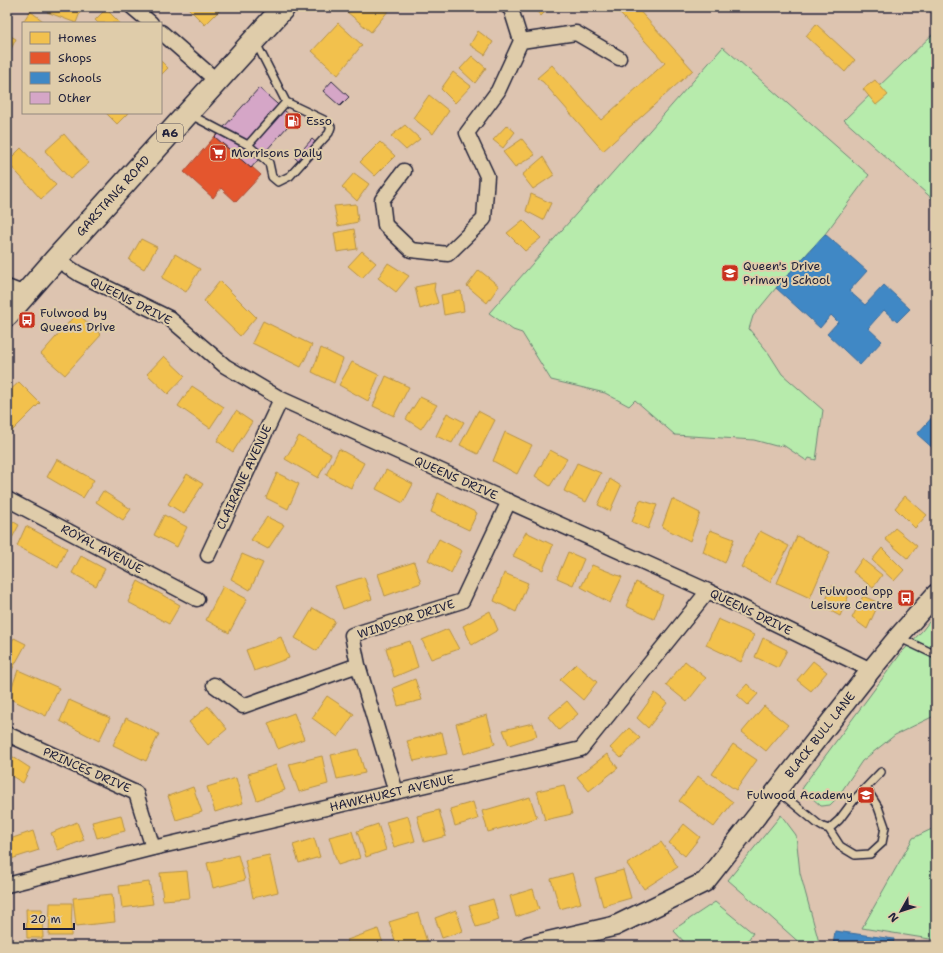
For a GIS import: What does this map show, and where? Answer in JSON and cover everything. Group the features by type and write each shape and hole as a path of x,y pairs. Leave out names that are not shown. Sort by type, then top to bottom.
{"highway":[{"name":"GARSTANG ROAD","path":"7,315 16,291 56,259 284,7"}],"street":[{"path":"132,7 150,22"},
{"path":"404,171 382,200 385,225 411,250 448,254 484,219 487,176 467,133 498,91 521,42 511,10 508,7"},
{"path":"162,33 217,81"},
{"path":"521,42 576,33 619,58"},
{"name":"QUEENS DRIVE","path":"56,259 79,274 169,318 225,366 281,399 708,591 871,670"},
{"name":"CLAIRANE AVENUE","path":"208,555 281,399"},
{"name":"ROYAL AVENUE","path":"7,499 197,599"},
{"name":"WINDSOR DRIVE","path":"396,792 358,665 352,635 462,601 509,502"},
{"name":"HAWKHURST AVENUE","path":"7,885 153,848 581,748 708,591"},
{"name":"BLACK BULL LANE","path":"529,946 616,926 705,882 871,670 936,594"},
{"path":"214,685 243,706 358,665"},
{"name":"PRINCES DRIVE","path":"7,734 136,793 153,848"}],"lane":[{"path":"187,113 248,145 269,163 272,177 278,182 290,176 329,133 331,127 324,120 286,102 254,40"},
{"path":"248,145 286,102"},
{"path":"898,637 936,655"},
{"path":"829,829 840,820 854,800 881,772"},
{"path":"777,790 818,824 829,829 840,846 855,855 870,854 882,843 885,827 878,807 866,788"}],"green space":[{"path":"936,31 936,202 844,120"},
{"name":"Queen's Drive Primary School","path":"723,47 869,175 825,234 753,316 749,329 768,352 782,374 823,410 816,460 809,458 807,461 783,445 776,446 754,440 675,435 635,400 629,406 605,393 551,380 522,333 513,330 489,313"},
{"path":"936,613 936,715 895,735 862,761 837,798 830,805 821,806 802,789 803,786 902,652 922,631"},
{"path":"781,815 796,835 800,873 820,946 810,943 803,946 728,880"},
{"path":"936,827 936,940 862,928 913,838"},
{"path":"715,902 753,933 744,946 688,946 673,930"}],"building: Homes":[{"path":"49,7 82,7 76,22 47,12"},
{"path":"187,7 223,7 205,25"},
{"path":"352,7 385,7 389,10 371,32 347,12"},
{"path":"534,7 550,7 541,16"},
{"path":"614,7 636,7 693,70 603,151 543,82 537,78 552,65 601,120 665,63"},
{"path":"106,9 119,22 97,22 95,20"},
{"path":"30,11 43,21 42,22 23,22"},
{"path":"338,23 362,45 338,75 312,51"},
{"path":"816,24 855,60 845,72 806,36"},
{"path":"478,31 493,42 485,55 470,45"},
{"path":"7,34 16,39 7,57"},
{"path":"472,56 486,68 475,83 460,69"},
{"path":"162,62 168,68 162,74"},
{"path":"453,72 471,86 455,103 441,89"},
{"path":"875,80 888,95 876,105 863,89"},
{"path":"429,95 449,111 433,134 413,118"},
{"path":"107,114 127,114 117,124"},
{"path":"405,125 420,139 406,150 391,136"},
{"path":"507,125 515,132 503,148 493,140"},
{"path":"64,134 89,163 70,179 45,151"},
{"path":"522,139 535,155 515,167 503,152"},
{"path":"380,142 395,156 375,176 360,162"},
{"path":"21,148 56,185 41,199 7,162"},
{"path":"543,157 554,175 533,189 522,175"},
{"path":"354,173 369,184 357,201 342,187"},
{"path":"531,194 551,203 543,220 526,211"},
{"path":"356,204 358,222 338,226 334,206"},
{"path":"523,220 541,238 525,251 507,233"},
{"path":"354,229 357,249 337,252 334,233"},
{"path":"141,239 157,247 144,269 129,260"},
{"path":"362,251 376,263 362,278 348,266"},
{"path":"175,254 200,269 186,292 162,278"},
{"path":"388,263 409,276 396,292 378,278"},
{"path":"479,270 499,286 487,303 467,286"},
{"path":"220,281 256,317 240,336 204,301"},
{"path":"435,283 434,290 438,303 420,309 415,287"},
{"path":"461,291 464,311 444,315 441,295"},
{"path":"77,313 101,335 65,375 41,354"},
{"path":"263,321 312,345 301,367 252,343"},
{"path":"321,348 343,359 334,383 312,372"},
{"path":"164,356 185,376 168,394 147,374"},
{"path":"352,362 379,375 368,401 339,385"},
{"path":"386,376 409,387 394,416 373,406"},
{"path":"19,382 40,403 7,436 7,393"},
{"path":"192,386 224,407 210,428 178,406"},
{"path":"420,397 437,405 421,429 406,419"},
{"path":"236,411 252,422 233,452 217,441"},
{"path":"478,411 495,420 478,454 460,445"},
{"path":"447,413 464,422 452,443 436,436"},
{"path":"505,432 532,445 517,474 493,461"},
{"path":"299,436 331,454 318,478 285,459"},
{"path":"339,449 364,463 351,488 326,475"},
{"path":"550,450 567,459 550,486 535,476"},
{"path":"57,459 94,480 83,498 47,477"},
{"path":"577,463 601,473 586,502 564,491"},
{"path":"386,470 413,484 403,503 376,489"},
{"path":"277,473 299,484 288,509 266,498"},
{"path":"187,474 203,484 184,514 168,504"},
{"path":"610,479 621,486 610,511 598,505"},
{"path":"103,491 131,509 123,520 96,502"},
{"path":"438,493 477,513 469,530 431,512"},
{"path":"905,496 927,515 915,528 895,508"},
{"path":"672,499 700,513 690,541 662,527"},
{"path":"640,500 657,505 648,529 632,522"},
{"path":"164,515 187,527 177,547 154,535"},
{"path":"267,517 284,525 268,549 251,540"},
{"path":"7,518 19,525 9,544 7,543"},
{"path":"26,526 67,548 58,568 17,546"},
{"path":"895,528 917,546 908,559 885,539"},
{"path":"710,530 734,539 725,563 703,552"},
{"path":"760,531 789,546 770,582 741,567"},
{"path":"526,532 553,545 543,570 513,556"},
{"path":"797,536 830,552 810,598 777,583"},
{"path":"439,539 462,551 451,573 428,560"},
{"path":"882,548 904,570 894,581 872,560"},
{"path":"568,552 584,559 573,585 557,578"},
{"path":"242,554 263,563 250,590 231,579"},
{"path":"81,556 105,569 96,586 72,573"},
{"path":"862,559 882,575 873,588 853,572"},
{"path":"414,562 421,583 385,596 378,574"},
{"path":"592,565 622,577 610,603 581,587"},
{"path":"504,573 528,583 516,612 494,601"},
{"path":"364,577 372,599 343,609 335,586"},
{"path":"138,581 180,605 169,624 128,602"},
{"path":"636,582 663,595 654,619 626,606"},
{"path":"223,586 247,599 229,633 206,620"},
{"path":"832,586 849,595 840,616 823,607"},
{"path":"863,596 879,603 867,629 852,618"},
{"path":"313,608 335,621 317,651 295,638"},
{"path":"490,611 498,630 472,645 463,626"},
{"path":"718,619 754,635 741,662 706,645"},
{"path":"448,629 459,649 431,659 422,640"},
{"path":"281,637 289,658 254,671 246,650"},
{"path":"14,638 26,644 7,679 7,650"},
{"path":"763,638 787,650 778,668 755,657"},
{"path":"410,641 418,667 394,677 386,648"},
{"path":"685,661 706,678 687,702 666,685"},
{"path":"813,661 827,672 811,691 797,680"},
{"path":"576,664 597,682 583,700 560,680"},
{"path":"18,670 59,688 46,716 8,698"},
{"path":"415,679 422,700 398,706 393,688"},
{"path":"747,684 758,694 748,705 737,695"},
{"path":"655,693 667,703 648,728 637,718"},
{"path":"327,696 354,714 338,737 312,718"},
{"path":"69,700 110,718 99,741 60,721"},
{"path":"567,701 578,714 559,730 548,717"},
{"path":"208,706 227,729 208,745 189,722"},
{"path":"764,706 788,725 766,751 742,732"},
{"path":"294,713 304,739 278,749 268,723"},
{"path":"487,715 495,744 464,754 456,724"},
{"path":"126,718 159,734 146,761 113,745"},
{"path":"533,723 537,736 509,745 503,730"},
{"path":"629,728 640,738 621,758 610,748"},
{"path":"442,732 447,754 414,761 407,741"},
{"path":"733,744 757,760 736,790 712,774"},
{"path":"358,749 365,773 337,779 331,755"},
{"path":"607,754 618,768 589,791 577,777"},
{"path":"10,755 30,768 23,783 7,773 7,762"},
{"path":"322,756 328,784 299,792 289,764"},
{"path":"276,765 285,790 257,800 248,774"},
{"path":"698,776 733,802 714,827 679,801"},
{"path":"236,778 243,803 215,812 207,787"},
{"path":"564,785 572,814 545,820 537,791"},
{"path":"193,787 202,812 176,820 168,796"},
{"path":"530,797 537,818 488,832 482,811"},
{"path":"473,802 478,819 455,826 450,809"},
{"path":"439,810 446,836 424,842 417,816"},
{"path":"121,815 125,831 97,838 92,822"},
{"path":"408,816 415,841 394,847 386,822"},
{"path":"77,822 84,840 58,850 51,833"},
{"path":"378,824 386,850 366,857 357,831"},
{"path":"684,824 700,837 685,856 669,843"},
{"path":"33,831 39,850 11,859 7,846 7,840"},
{"path":"352,831 360,858 338,865 329,837"},
{"path":"314,838 320,857 299,863 293,845"},
{"path":"661,842 678,867 644,889 627,864"},
{"path":"238,855 245,880 213,888 207,863"},
{"path":"269,855 278,892 253,898 245,860"},
{"path":"623,870 631,898 603,906 595,878"},
{"path":"187,871 190,898 163,900 160,873"},
{"path":"572,873 581,903 560,909 551,879"},
{"path":"149,882 153,904 122,908 119,886"},
{"path":"533,889 539,909 516,917 510,896"},
{"path":"112,894 115,922 76,926 73,898"},
{"path":"493,899 499,920 476,927 469,906"},
{"path":"50,903 72,903 71,936 49,936"},
{"path":"26,909 42,909 43,938 27,938"},
{"path":"456,910 463,931 442,938 435,918"},
{"path":"418,913 427,942 414,946 397,946 389,922"},
{"path":"378,929 384,946 349,946 347,940"}],"building: Shops":[{"name":"Morrisons Daily","path":"216,135 261,175 236,202 221,188 213,198 184,172"}],"building: Schools":[{"name":"Queen's Drive Primary School","path":"825,234 867,271 849,291 865,305 884,285 910,309 897,322 884,310 868,328 882,341 860,365 827,334 838,322 831,315 820,328 776,288"},
{"path":"936,413 936,451 917,434"},
{"path":"835,931 894,939 893,946 833,946"}],"building: Other":[{"path":"332,81 349,97 340,106 323,91"},
{"path":"259,88 294,119 251,168 215,137"},
{"path":"312,139 322,148 305,167 295,158"}],"place":[{"name":"Esso","path":"293,121"},
{"name":"Morrisons Daily","path":"218,153"},
{"name":"Queen's Drive Primary School","path":"730,273"},
{"name":"Fulwood by Queens Drive","path":"27,320"},
{"name":"Fulwood opp Leisure Centre","path":"906,598"},
{"name":"Fulwood Academy","path":"866,795"}]}
